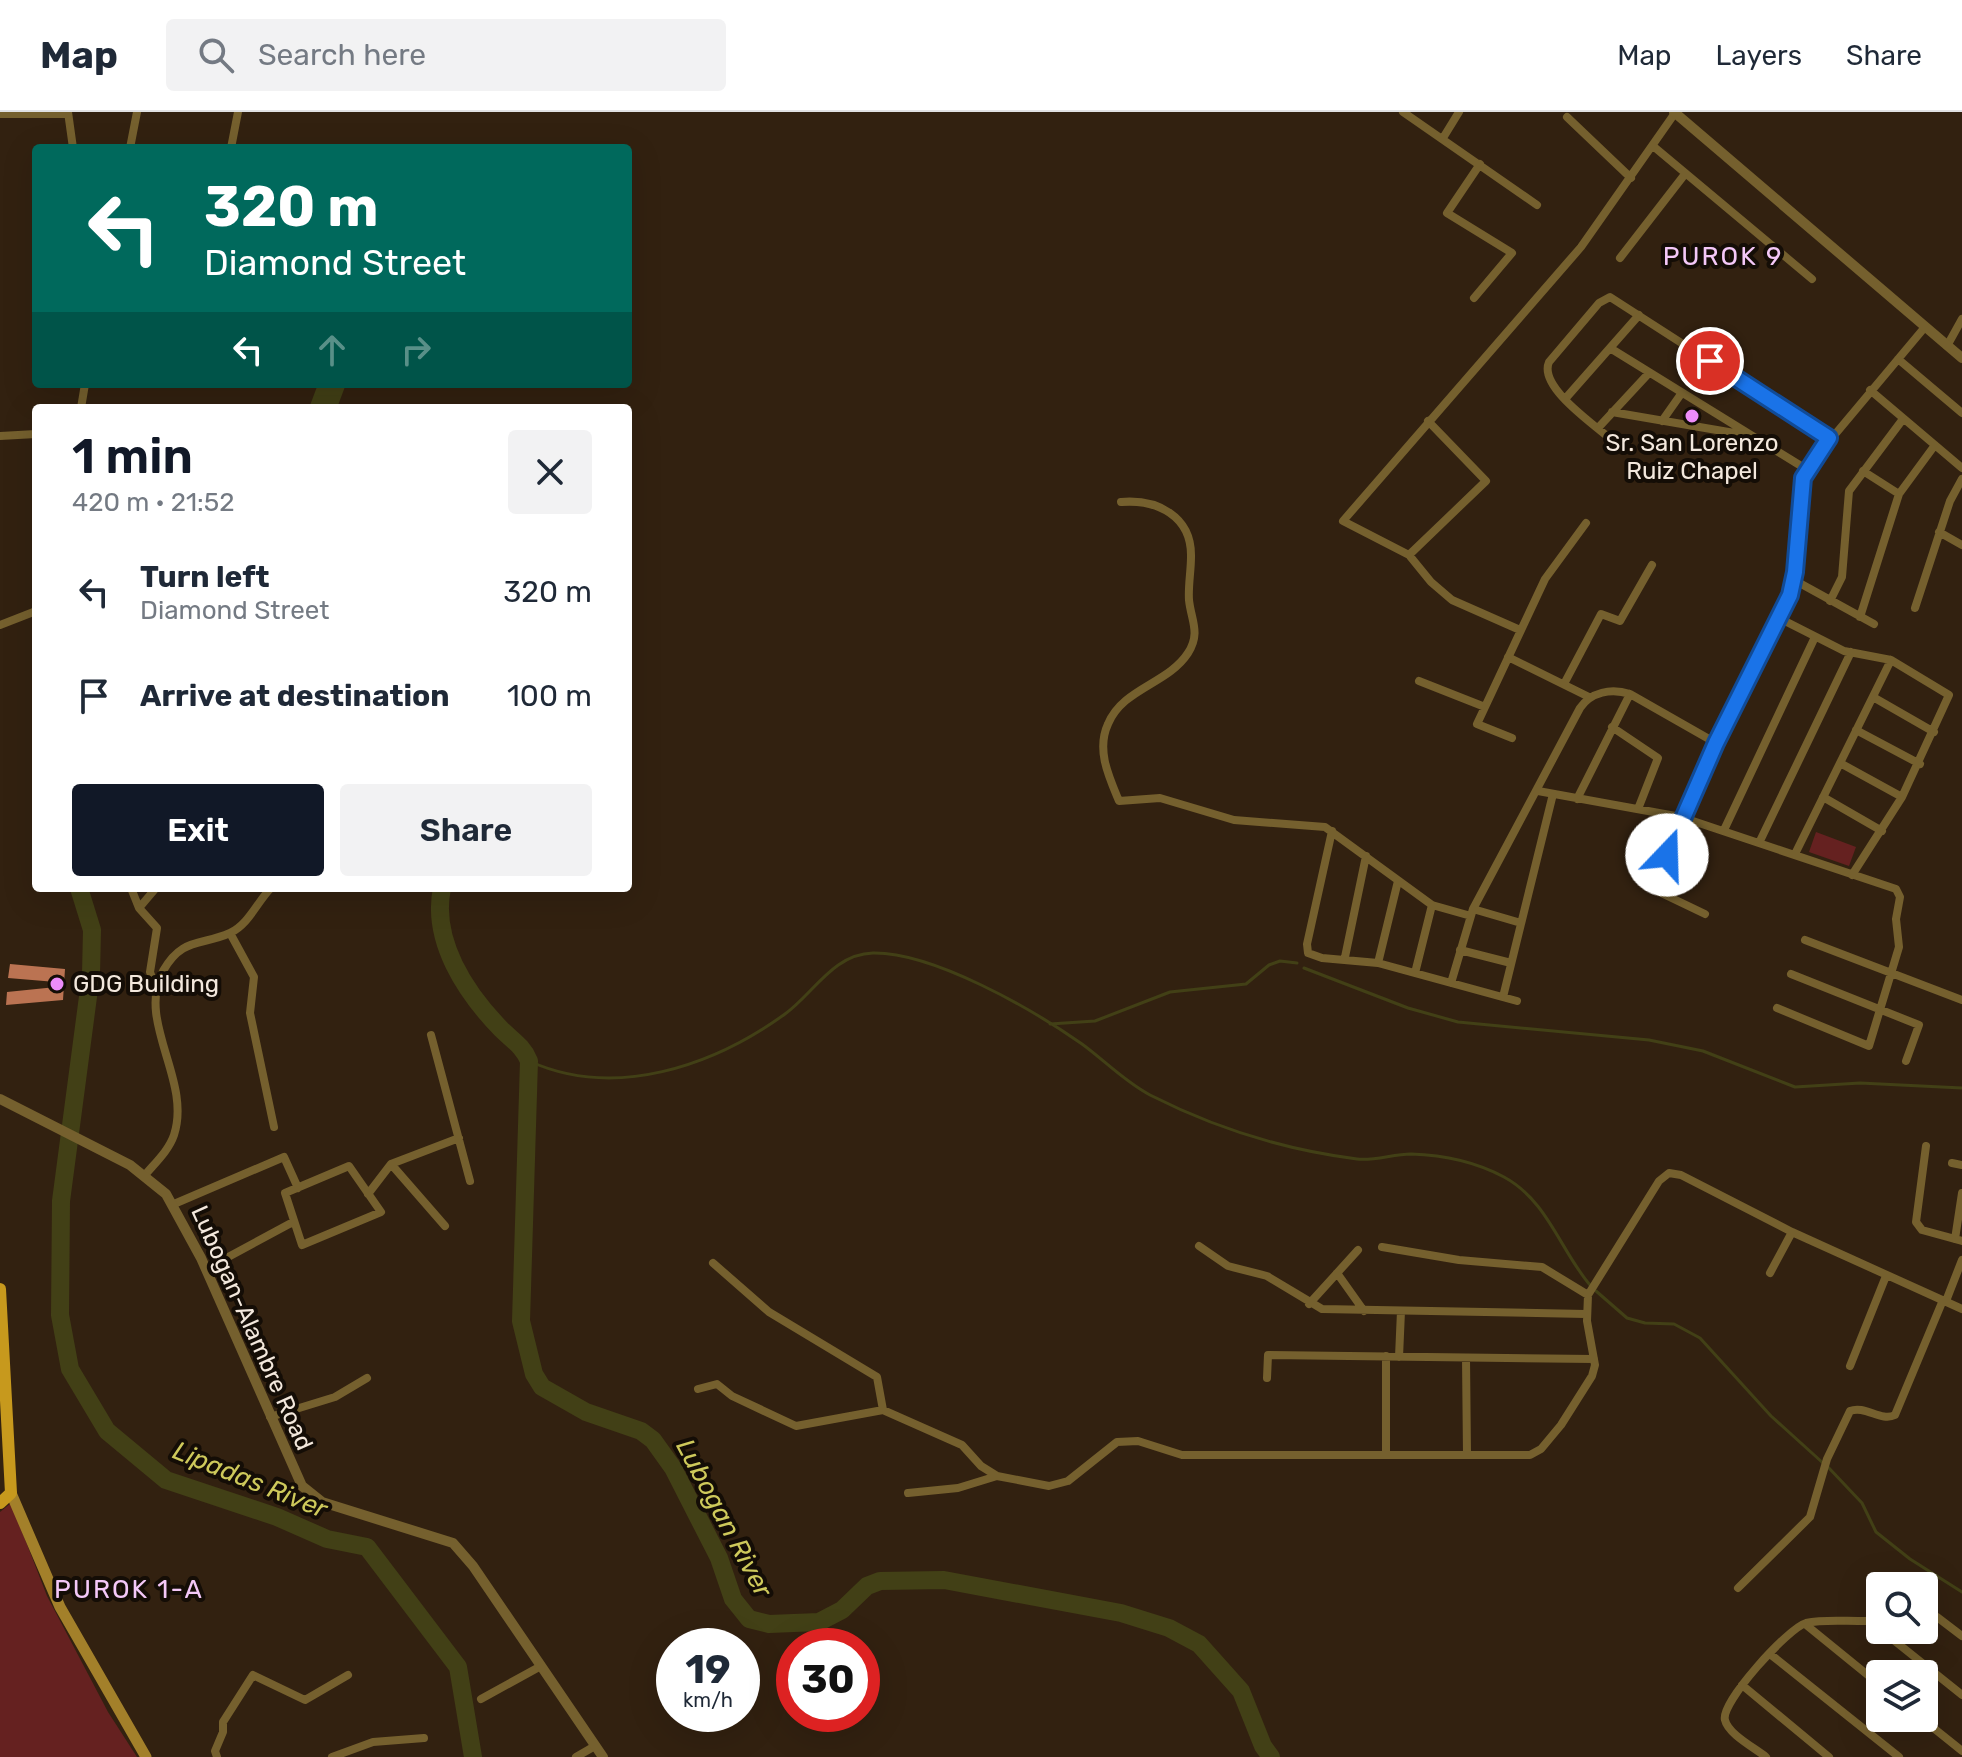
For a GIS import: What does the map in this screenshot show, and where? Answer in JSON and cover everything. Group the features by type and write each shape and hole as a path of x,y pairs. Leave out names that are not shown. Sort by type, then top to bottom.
{"main road":[{"path":"0,1289 11,1493 67,1619 146,1757"},
{"path":"0,1503 11,1493"}],"street":[{"path":"131,144 137,112"},
{"path":"232,144 238,112"},
{"path":"1403,112 1537,205"},
{"path":"1443,138 1459,112"},
{"path":"1520,630 1441,593 1409,555 1343,521 1581,247 1674,112 1962,358"},
{"path":"0,114 68,113 72,144"},
{"path":"1567,117 1631,178"},
{"path":"1653,146 1812,279"},
{"path":"1474,298 1512,253 1447,213 1480,164"},
{"path":"1620,258 1685,174"},
{"path":"1613,441 1548,381 1546,367 1607,298 1614,298 1829,438"},
{"path":"1565,399 1639,315"},
{"path":"1947,346 1962,319"},
{"path":"1705,914 1657,891 1681,817 1779,618 1794,580 1806,469 1925,327"},
{"path":"1610,348 1806,469"},
{"path":"1898,359 1962,413"},
{"path":"1598,428 1649,373"},
{"path":"1870,390 1962,468"},
{"path":"1662,421 1681,394"},
{"path":"1612,412 1751,436"},
{"path":"1830,601 1842,577 1847,497 1903,419"},
{"path":"1409,555 1486,481 1428,421"},
{"path":"0,436 32,434"},
{"path":"1860,617 1899,494 1935,445"},
{"path":"1863,471 1899,494"},
{"path":"1915,608 1939,532 1962,479"},
{"path":"1121,502 1156,503 1181,523 1189,537 1192,554 1189,604 1196,628 1191,649 1179,665 1130,697 1107,726 1104,762 1119,801 1160,798 1234,820 1312,824 1332,831 1432,905 1521,923"},
{"path":"1512,738 1477,724 1554,563 1586,523"},
{"path":"1939,532 1962,545"},
{"path":"1564,684 1601,614 1620,621 1652,565"},
{"path":"1794,580 1874,624"},
{"path":"0,625 32,613"},
{"path":"1779,618 1851,652 1891,660 1948,693 1948,701 1920,764 1882,831 1852,875"},
{"path":"1724,830 1815,637"},
{"path":"1759,843 1851,652"},
{"path":"1508,657 1589,697"},
{"path":"1795,854 1891,660"},
{"path":"1419,681 1485,707"},
{"path":"1451,983 1472,913 1580,708 1589,697 1615,691 1630,694 1716,743"},
{"path":"1577,799 1630,694"},
{"path":"1873,697 1934,732"},
{"path":"1612,727 1658,758 1658,766 1638,809"},
{"path":"1856,730 1920,764"},
{"path":"1840,763 1902,797"},
{"path":"1538,791 1681,817 1896,889 1900,897 1896,919 1899,947 1869,1046 1777,1008"},
{"path":"1503,997 1553,794"},
{"path":"1823,797 1882,831"},
{"path":"1332,831 1307,949 1313,956 1345,957 1378,963 1517,1001"},
{"path":"1345,957 1366,856"},
{"path":"1378,963 1398,881"},
{"path":"133,892 139,908 157,928 150,972 156,989 160,1028 177,1089 178,1120 170,1144 145,1175"},
{"path":"139,908 153,892"},
{"path":"156,989 164,970 185,946 230,933 245,921 268,892"},
{"path":"1415,973 1432,905"},
{"path":"230,933 254,977 250,1013 274,1127"},
{"path":"1805,940 1962,1000"},
{"path":"1460,950 1511,963"},
{"path":"1791,974 1919,1025 1906,1061"},
{"path":"431,1035 470,1181"},
{"name":"Lubogan-Alambre Road","path":"0,1099 93,1145 145,1175 174,1204 206,1269 295,1475 311,1496 453,1543 473,1566 603,1757"},
{"path":"368,1194 391,1164 459,1138"},
{"path":"1926,1146 1916,1222 1922,1230 1959,1240 1962,1193"},
{"path":"174,1204 284,1157 298,1188"},
{"path":"1952,1163 1962,1165"},
{"path":"391,1164 445,1226"},
{"path":"349,1166 381,1212 302,1245 285,1193 298,1188 349,1166"},
{"path":"698,1389 717,1384 732,1396 760,1406 787,1423 804,1427 883,1410 962,1445 981,1466 997,1476 1059,1485 1107,1446 1127,1440 1182,1455 1523,1456 1541,1449 1588,1384 1594,1359 1586,1314 1588,1295 1659,1181 1669,1173 1681,1175 1792,1232 1962,1309"},
{"path":"206,1269 293,1222"},
{"path":"1770,1273 1792,1232"},
{"path":"1199,1246 1235,1269 1267,1276 1309,1304 1322,1309 1586,1314"},
{"path":"1382,1247 1459,1260 1542,1267 1588,1295"},
{"path":"1309,1304 1358,1250"},
{"path":"1738,1588 1810,1517 1827,1459 1850,1411 1857,1409 1889,1418 1895,1415 1962,1260"},
{"path":"713,1263 769,1312 877,1377 883,1410"},
{"path":"1337,1273 1364,1311"},
{"path":"1850,1366 1886,1276"},
{"path":"1399,1357 1401,1311"},
{"path":"1267,1378 1268,1355 1594,1359"},
{"path":"1386,1356 1386,1454"},
{"path":"1466,1358 1467,1455"},
{"path":"270,1417 335,1397 367,1378"},
{"path":"908,1493 958,1488 997,1476"},
{"path":"1938,1618 1962,1636"},
{"path":"1766,1757 1728,1727 1724,1719 1725,1711 1742,1685 1804,1623 1866,1621"},
{"path":"1804,1623 1866,1674"},
{"path":"1898,1644 1962,1695"},
{"path":"1770,1654 1899,1757"},
{"path":"481,1699 541,1666"},
{"path":"217,1757 215,1751 223,1732 223,1722 253,1675 305,1700 348,1675"},
{"path":"1742,1685 1829,1757"},
{"path":"1938,1732 1962,1751"},
{"path":"332,1757 356,1753 373,1742 424,1738"},
{"path":"576,1757 595,1746"}],"shaded area":[{"path":"316,388 344,388 338,404 310,404"},
{"path":"1816,832 1856,847 1849,866 1809,852"},
{"path":"11,1503 47,1596 108,1712 137,1757 0,1757 0,1512"}],"building":[{"name":"GDG Building","path":"10,964 65,969 63,1000 6,1005 7,992 56,987 56,982 8,978"}],"waterway":[{"name":"Lipadas River","path":"80,892 92,930 91,974 61,1201 60,1315 70,1369 107,1431 166,1480 277,1517 327,1539 367,1547 458,1667 473,1757"},
{"name":"Lubogan River","path":"442,892 442,927 454,965 475,999 520,1047 529,1061 521,1321 534,1374 542,1387 586,1412 641,1431 653,1440 673,1468 719,1558 733,1599 749,1619 769,1624 819,1622 842,1610 867,1586 880,1581 944,1580 1121,1613 1169,1628 1199,1644 1241,1691 1263,1746 1271,1757"},
{"path":"529,1061 562,1072 595,1077 629,1077 662,1072 727,1049 757,1033 785,1014 846,960 873,953 897,955 952,972 1010,1000 1082,1044 1141,1090 1225,1127 1330,1155 1364,1159 1404,1154 1436,1156 1471,1163 1504,1177 1519,1187 1543,1212 1590,1285"},
{"path":"1050,1024 1095,1021 1170,992 1246,984 1269,965 1280,961 1297,963"},
{"path":"1304,968 1408,1008 1458,1022 1649,1040 1703,1051 1795,1087 1860,1083 1962,1088"},
{"path":"1596,1291 1627,1318 1645,1323 1674,1324 1700,1338 1771,1416 1823,1463"},
{"path":"1828,1467 1862,1503 1876,1532 1910,1559 1962,1592"}],"place":[{"name":"Sr. San Lorenzo Ruiz Chapel","path":"1692,416"},
{"name":"GDG Building","path":"57,984"}],"district":[{"name":"PUROK 9","path":"1723,256"},
{"name":"PUROK 1-A","path":"129,1589"}],"route":[{"path":"1667,855 1681,817 1716,743 1790,595 1795,572 1803,478 1829,438 1710,361"}]}
